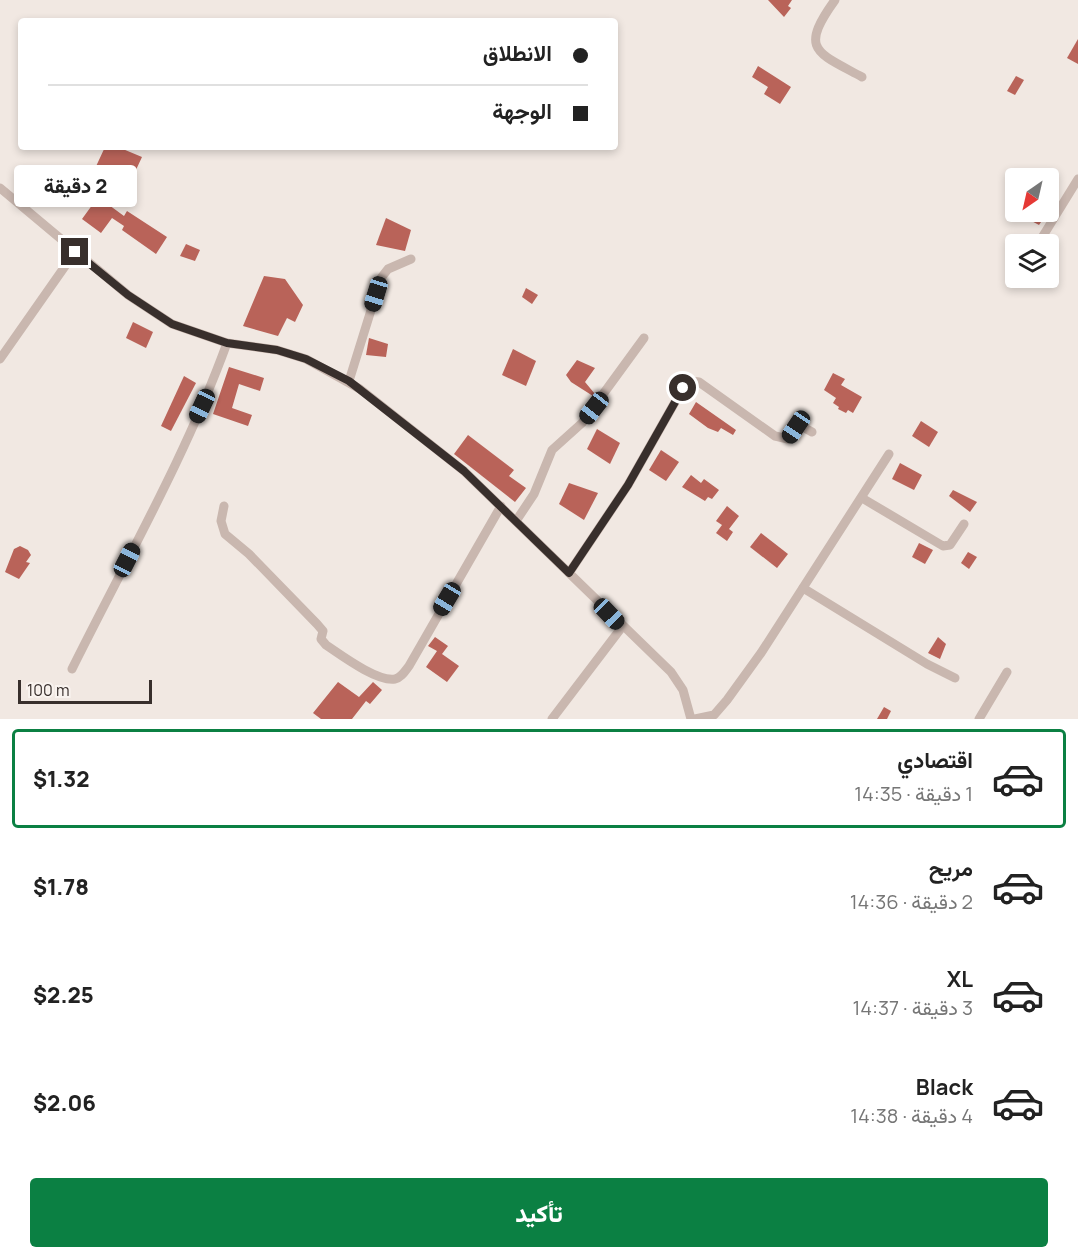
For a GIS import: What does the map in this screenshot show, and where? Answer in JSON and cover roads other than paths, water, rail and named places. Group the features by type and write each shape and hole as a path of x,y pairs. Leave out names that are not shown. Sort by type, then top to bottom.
{"street":[{"path":"835,0 818,24 814,40 817,48 826,57 862,77"},
{"path":"1044,234 1078,179"},
{"path":"0,188 128,295 172,324 227,343 277,350 306,359 349,381 464,471 622,627 671,672 683,690 693,719 710,718 723,706 803,588 889,454"},
{"path":"0,358 75,252"},
{"path":"349,381 381,278 388,270 411,259"},
{"path":"516,521 534,494 552,450 582,423 644,338"},
{"path":"72,669 183,447 212,385 227,343"},
{"path":"569,573 628,485 683,388 691,381 699,382 775,436 788,439 796,427 801,426 812,432"},
{"path":"862,498 943,546 950,545 964,524"},
{"path":"224,506 220,521 225,534 249,554 317,624 323,631 321,639 326,645 372,674 394,680 400,677 408,666 501,506"},
{"path":"803,588 927,664 955,678"},
{"path":"552,719 622,627"},
{"path":"979,719 1007,672"}]}
